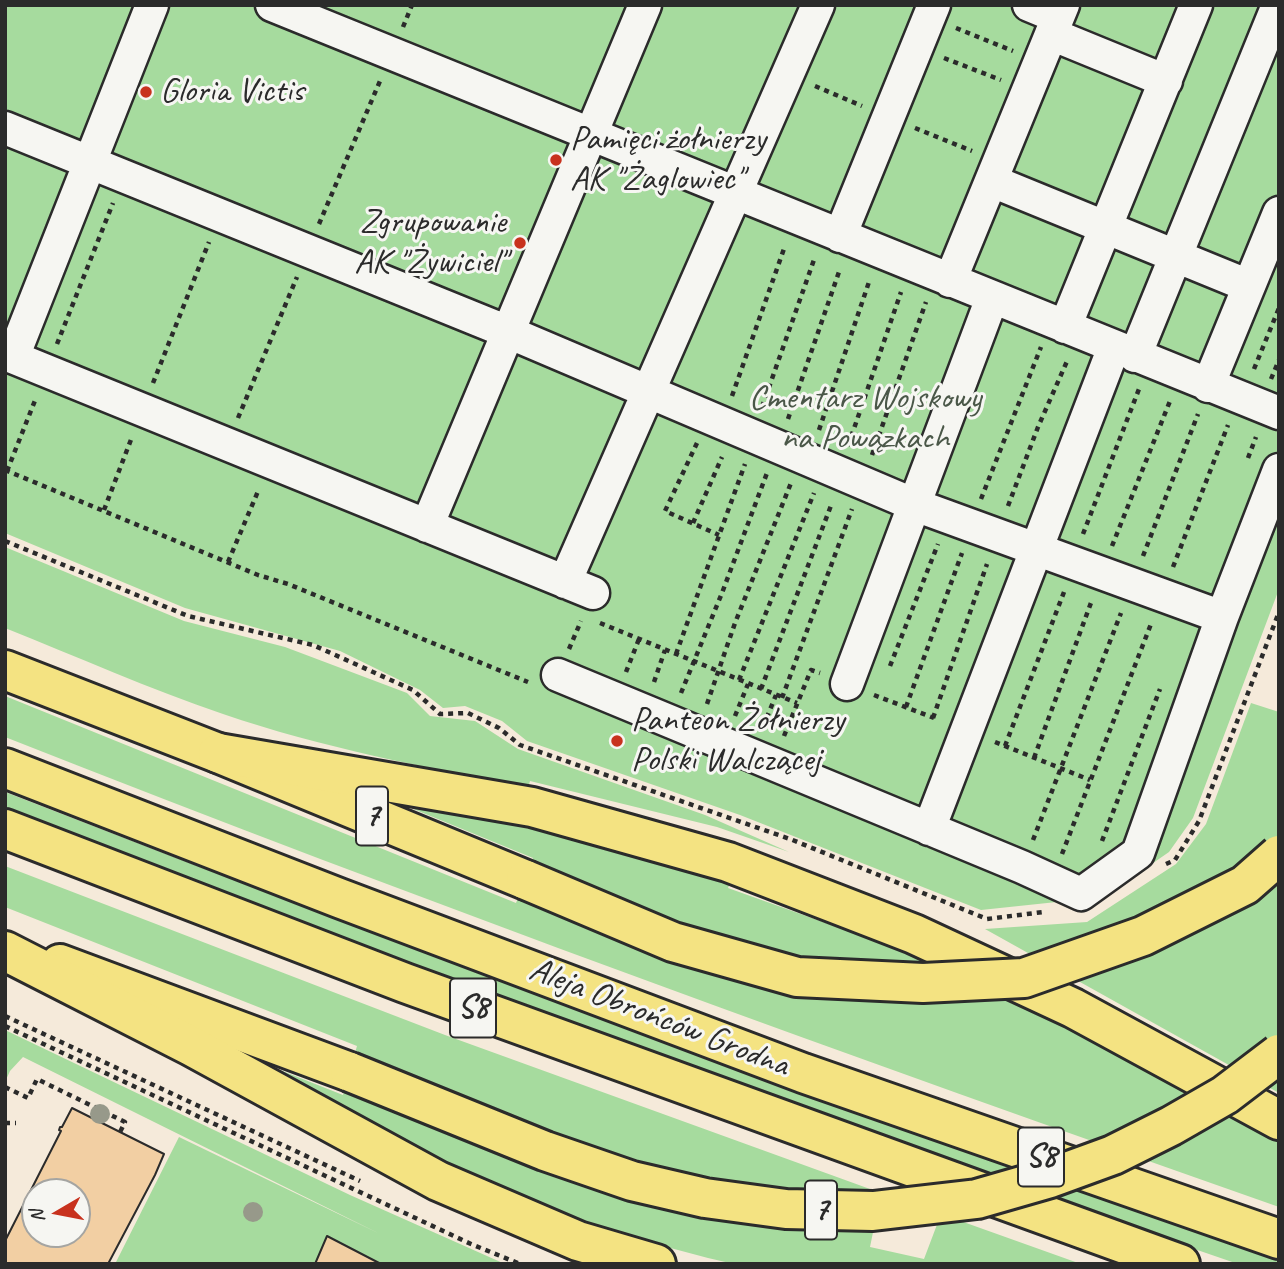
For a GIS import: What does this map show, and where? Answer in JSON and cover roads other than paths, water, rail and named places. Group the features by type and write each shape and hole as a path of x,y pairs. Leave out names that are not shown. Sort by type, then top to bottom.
{"main road":[{"name":"7","path":"5,670 219,753 673,942 797,977 923,983 1024,978 1143,936 1245,885 1279,855"},
{"path":"219,753 532,807 728,862 914,934 1073,1008 1279,1119"},
{"name":"Aleja Obrońców Grodna","path":"5,768 339,898 790,1068 1279,1239"},
{"name":"Aleja Obrońców Grodna","path":"5,828 415,987 1181,1264"},
{"name":"7","path":"5,944 350,1072 545,1151 632,1181 705,1198 786,1209 873,1211 977,1199 1050,1178 1113,1155 1171,1126 1225,1095 1279,1054"},
{"path":"5,951 191,1046 438,1181 578,1241 656,1264"}],"street":[{"path":"152,5 9,356 427,526 580,597 649,392 818,5"},
{"path":"272,5 1279,414"},
{"path":"427,526 645,5"},
{"path":"1029,5 1053,29 1166,80"},
{"path":"1065,327 1196,5"},
{"path":"929,829 1036,549 1133,355 1278,5"},
{"path":"827,231 917,48 932,11"},
{"path":"932,273 992,181 1053,29"},
{"path":"5,128 508,332 915,505 1222,617"},
{"path":"992,181 1249,286"},
{"path":"1194,380 1249,286 1279,213"},
{"path":"847,684 992,298"},
{"path":"558,675 1022,867 1081,894 1138,853 1222,617 1279,470"}],"place":[{"name":"Gloria Victis","path":"146,92"},
{"name":"Pamięci żołnierzy AK \"Żaglowiec\"","path":"556,160"},
{"name":"Zgrupowanie AK \"Żywiciel\"","path":"520,243"},
{"name":"Panteon Żołnierzy Polski Walczącej","path":"617,741"}],"park label":[{"name":"Cmentarz Wojskowy na Powązkach","path":"865,419"}]}
